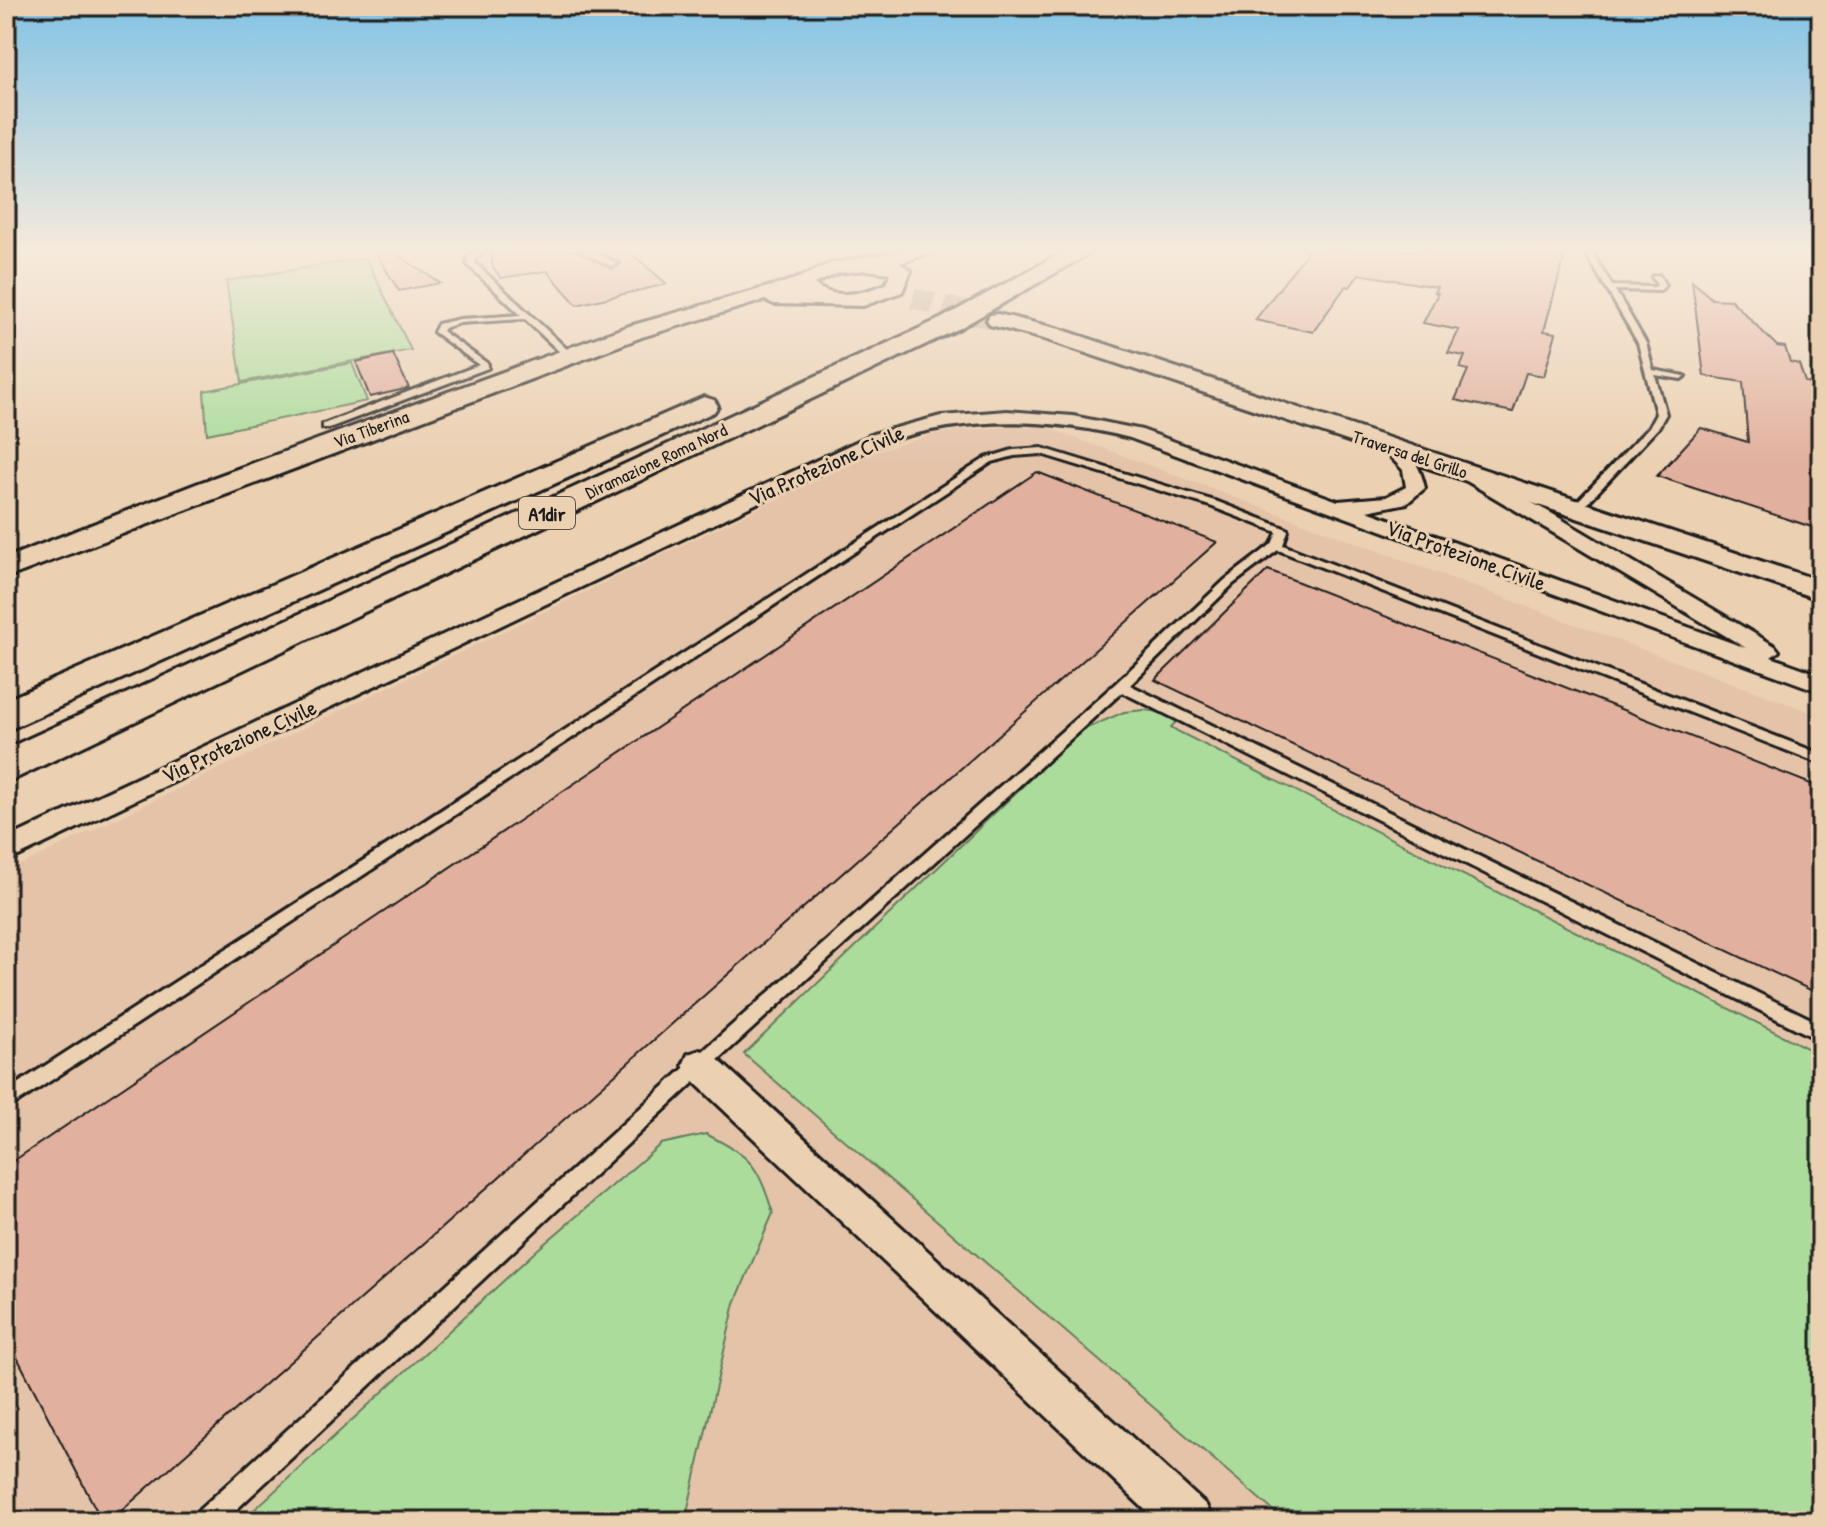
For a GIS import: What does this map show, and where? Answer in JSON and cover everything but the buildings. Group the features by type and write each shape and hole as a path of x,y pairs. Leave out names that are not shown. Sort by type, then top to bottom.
{"highway":[{"name":"Diramazione Roma Nord","path":"6,717 895,321"},
{"name":"Diramazione Roma Nord","path":"6,767 954,321"}],"main road":[{"name":"Via Tiberina","path":"6,569 191,496 668,321"},
{"name":"Traversa del Grillo","path":"1003,321 1052,334 1821,591"}],"street":[{"name":"Via Protezione Civile","path":"6,851 879,438 906,428 1004,418 1103,426 1149,438 1821,681"},
{"path":"1331,506 1389,503 1413,491 1417,485 1414,472 1390,447"},
{"path":"1437,462 1544,517 1706,616 1821,681"},
{"path":"700,1065 1190,1521"}],"lane":[{"path":"326,426 485,366 438,332 441,326 459,321"},
{"path":"530,321 569,356"},
{"path":"1576,509 1656,424 1661,409 1642,343 1629,321"},
{"path":"1652,372 1681,376"},
{"path":"6,1101 989,460 1013,453 1042,451 1214,504 1283,531 1277,546 1229,582 1121,686 700,1065 206,1521"},
{"path":"1277,546 1821,759"},
{"path":"1121,686 1821,1033"}],"shaded area":[{"path":"1010,426 1046,427 1821,716 1821,1521 6,1521 6,872 873,453 936,433"}],"green space":[{"path":"232,321 397,321 411,350 242,382"},
{"path":"352,363 367,401 207,434 204,391"},
{"path":"1124,712 1160,712 1177,721 1171,727 1179,732 1821,1055 1821,1521 1285,1521 744,1054 1080,731"},
{"path":"706,1134 751,1164 773,1213 735,1303 685,1521 242,1521 537,1250 661,1144"}]}
